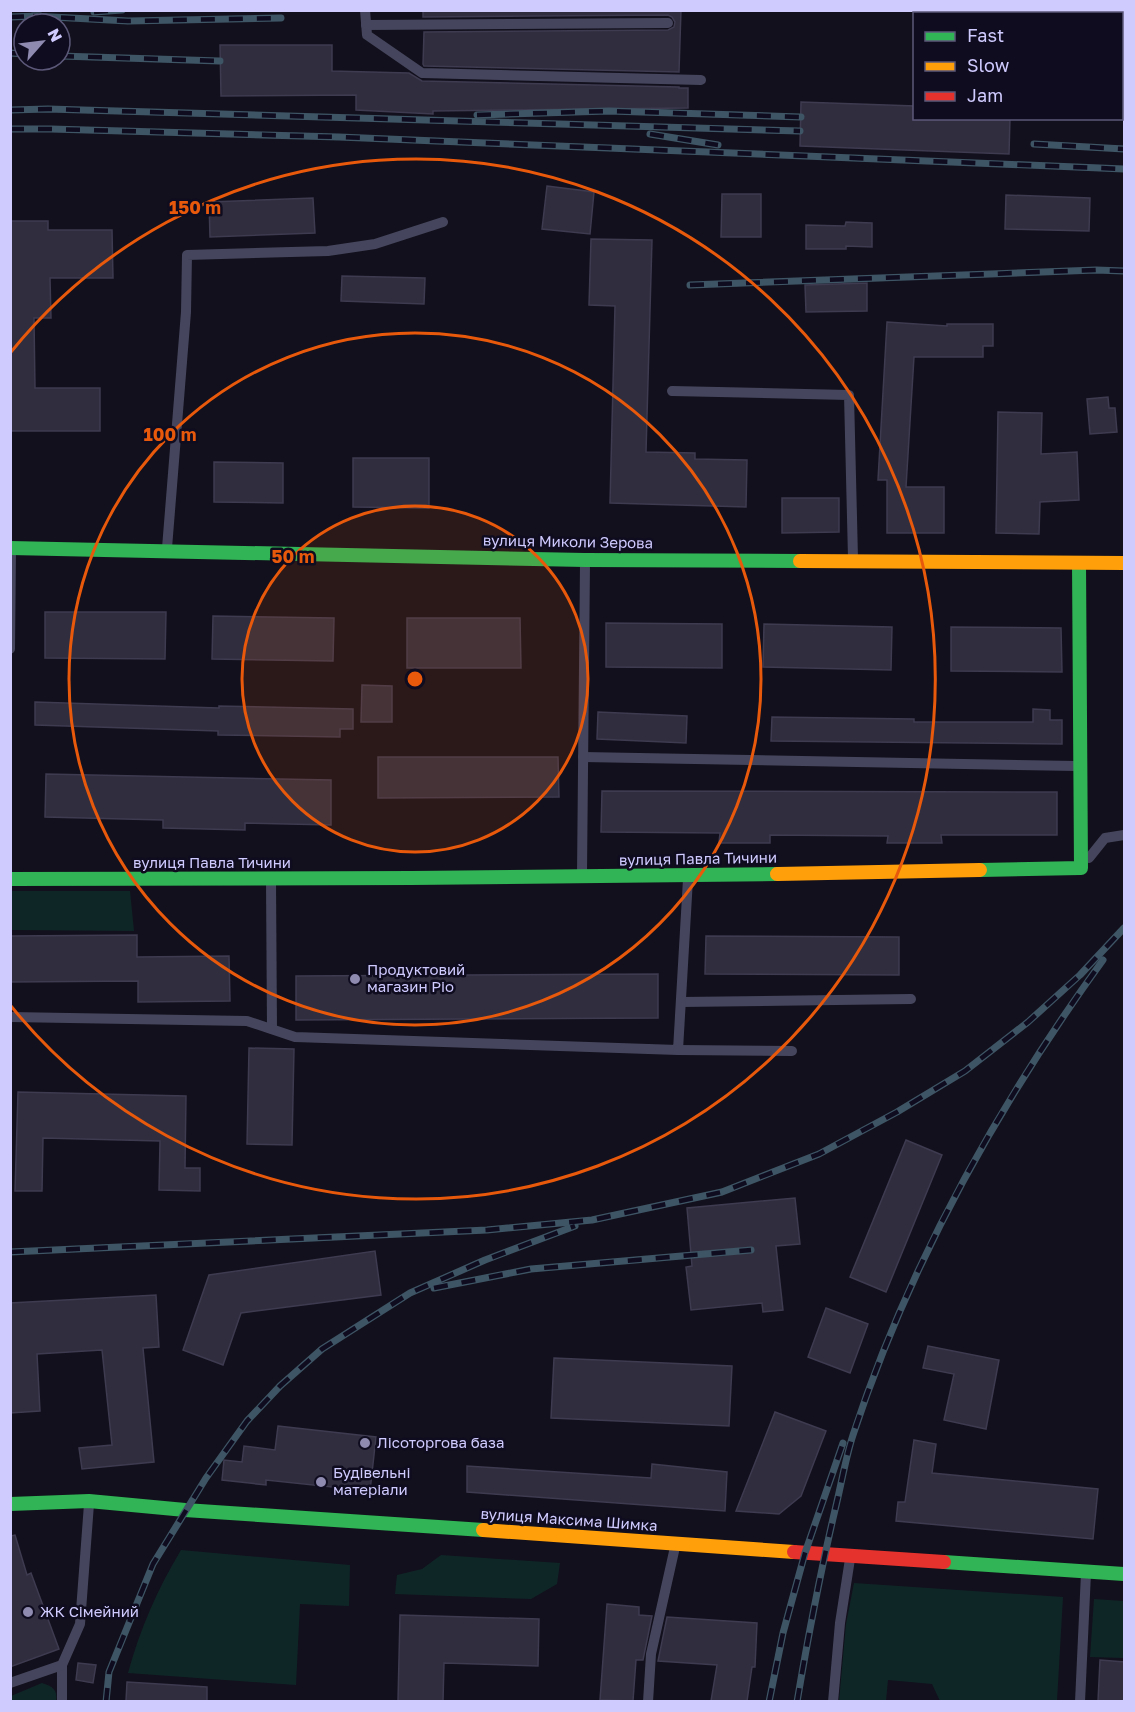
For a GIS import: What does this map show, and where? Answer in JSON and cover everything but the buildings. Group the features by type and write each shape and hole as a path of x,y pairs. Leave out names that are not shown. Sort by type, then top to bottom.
{"street":[{"name":"вулиця Миколи Зерова","path":"11,548 585,560 1125,563"},
{"path":"1079,563 1082,868"},
{"name":"вулиця Павла Тичини","path":"10,879 271,881 582,878 1082,868"},
{"name":"вулиця Максима Шимка","path":"10,1504 89,1501 185,1510 1125,1574"}],"lane":[{"path":"366,10 367,35 422,73 701,80"},
{"path":"366,25 668,23"},
{"path":"167,551 186,312 187,255 328,251 375,244 443,222"},
{"path":"672,391 849,395 853,562"},
{"path":"10,649 11,548"},
{"path":"582,878 585,560"},
{"path":"583,757 1081,766"},
{"path":"1082,868 1105,838 1125,835"},
{"path":"678,1050 688,876"},
{"path":"271,881 272,1029"},
{"path":"681,1002 910,999"},
{"path":"10,1017 247,1021 295,1037 678,1050 792,1051"},
{"path":"62,1701 62,1665 80,1624 89,1501"},
{"path":"648,1701 651,1654 676,1544"},
{"path":"833,1701 840,1623 851,1556"},
{"path":"1080,1701 1086,1572"},
{"path":"10,1683 62,1665"}],"green space":[{"path":"11,891 130,891 134,931 11,930"},
{"path":"181,1550 350,1565 349,1606 300,1604 296,1685 128,1673 150,1609"},
{"path":"441,1555 560,1563 557,1584 531,1599 395,1594 397,1575 422,1569"},
{"path":"854,1583 1063,1597 1057,1701 940,1701 932,1684 888,1680 886,1701 839,1701 846,1624"},
{"path":"1094,1599 1124,1601 1124,1658 1090,1657"},
{"path":"42,1683 54,1689 56,1701 11,1702 11,1696"}],"railway":[{"path":"94,12 122,10"},
{"path":"72,18 128,21 281,18"},
{"path":"72,56 220,61"},
{"path":"10,110 48,109 800,131"},
{"path":"477,115 609,111 801,117"},
{"path":"10,129 339,137 1124,169"},
{"path":"650,134 718,145"},
{"path":"1034,144 1124,149"},
{"path":"690,285 1096,270 1124,271"},
{"path":"10,1252 487,1230 592,1220 722,1192 819,1154 897,1112 965,1071 1028,1022 1080,975 1124,928"},
{"path":"797,1702 819,1582 853,1435 901,1309 929,1248 993,1129 1064,1015 1103,960"},
{"path":"106,1702 109,1672 153,1564 206,1478 247,1421 280,1386 322,1349 410,1293 485,1260 575,1226"},
{"path":"434,1288 531,1269 751,1250"},
{"path":"769,1702 783,1633 805,1553 843,1443"}],"traffic: fast":[{"path":"10,548 585,560 800,561"},
{"path":"980,870 1081,868 1079,563"},
{"path":"10,879 777,874"},
{"path":"10,1504 89,1501 185,1510 483,1530"},
{"path":"944,1562 1124,1574"}],"traffic: slow":[{"path":"800,561 1124,563"},
{"path":"777,874 980,870"},
{"path":"483,1530 794,1552"}],"traffic: jam":[{"path":"794,1552 944,1562"}],"place":[{"name":"Продуктовий магазин Ріо","path":"355,979"},
{"name":"Лісоторгова база","path":"365,1443"},
{"name":"Будівельні матеріали","path":"321,1482"},
{"name":"ЖК Сімейний","path":"28,1612"}]}
